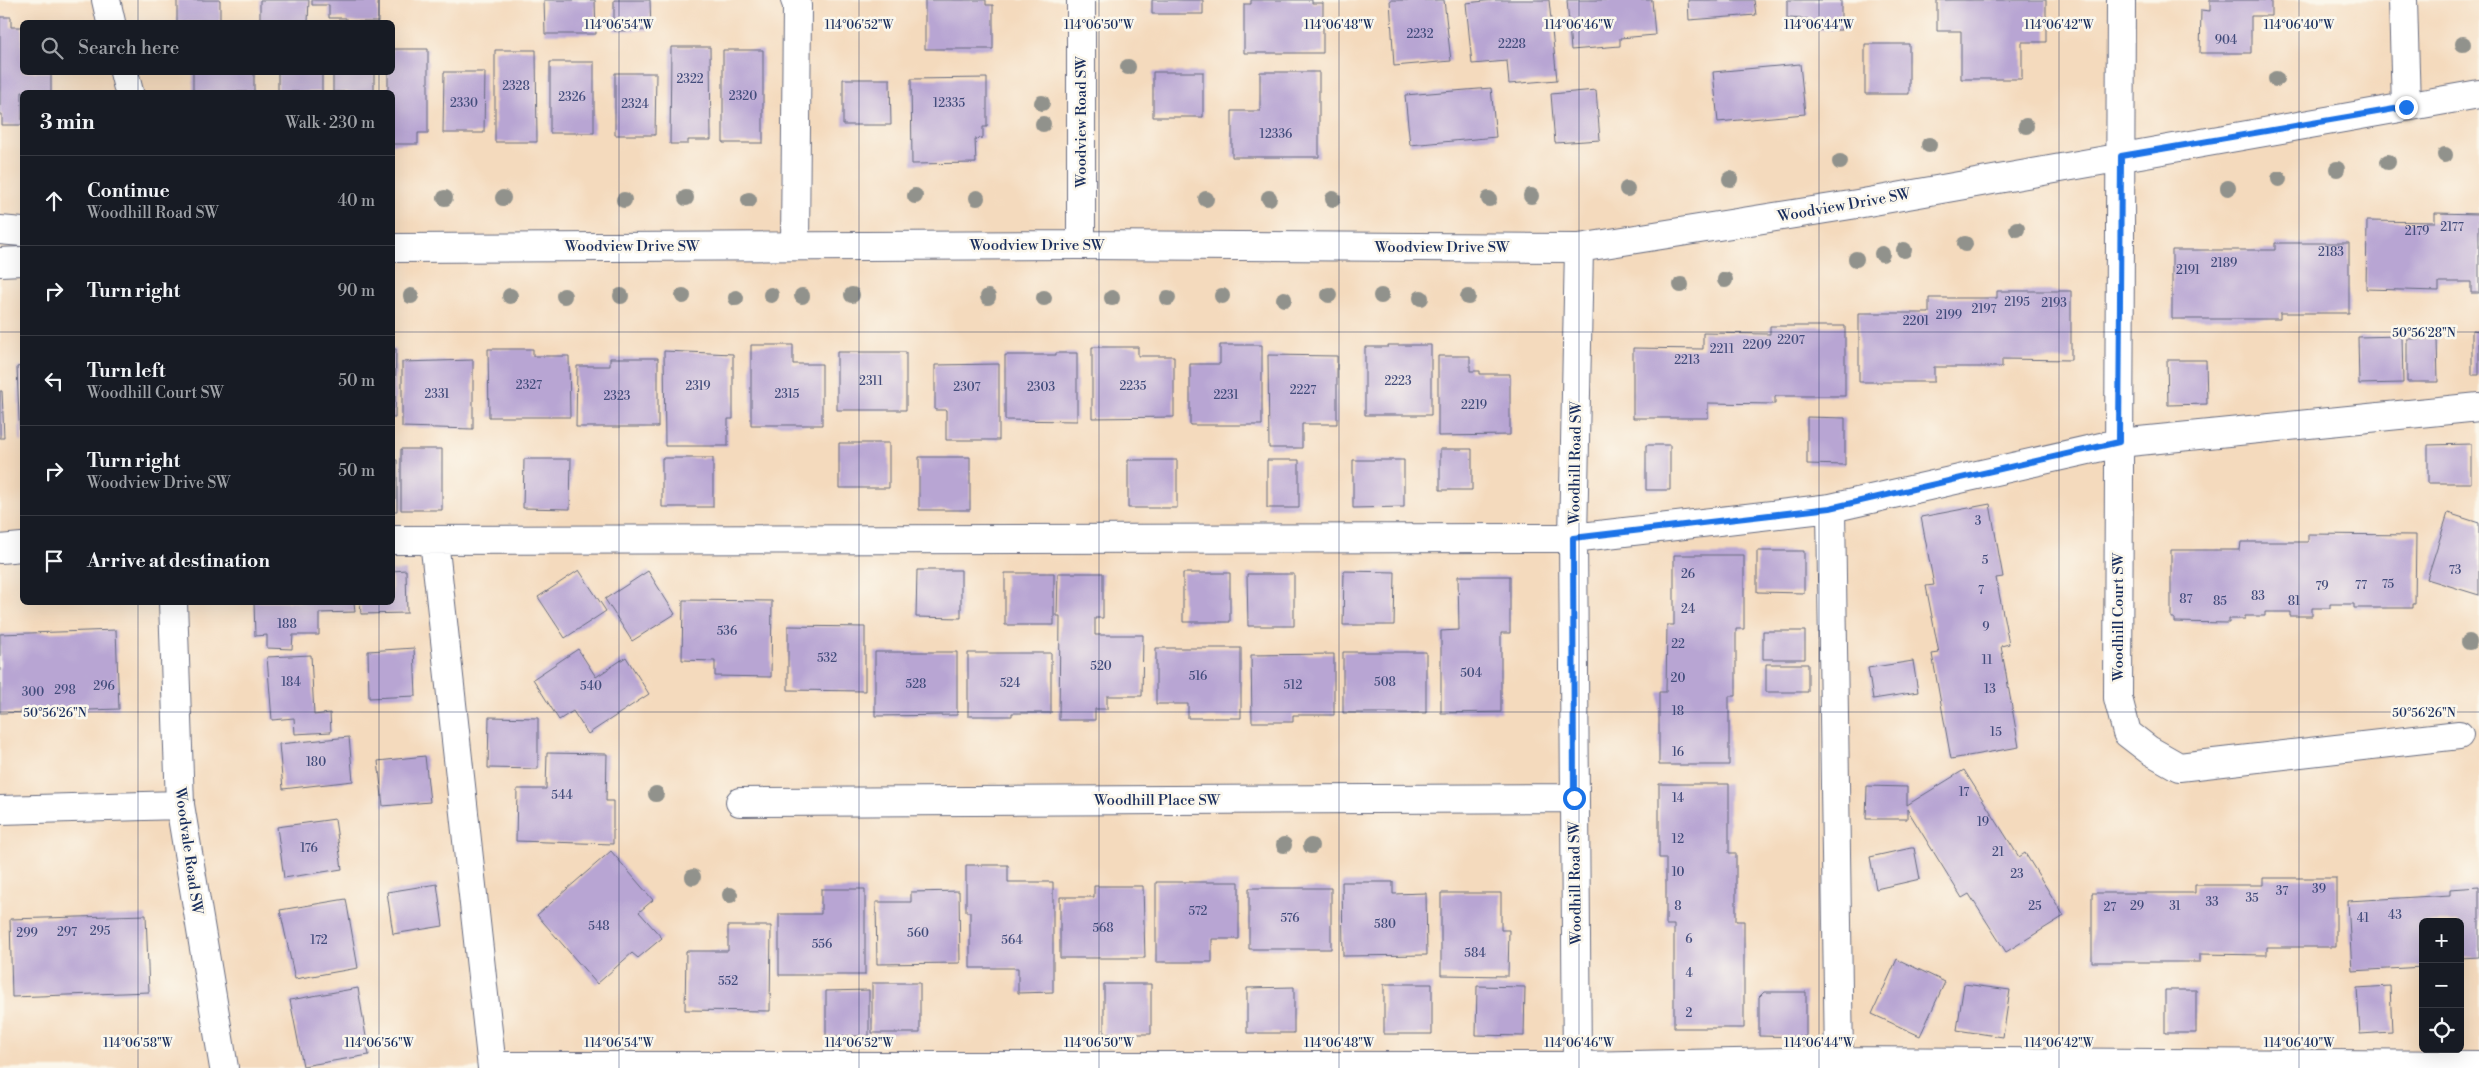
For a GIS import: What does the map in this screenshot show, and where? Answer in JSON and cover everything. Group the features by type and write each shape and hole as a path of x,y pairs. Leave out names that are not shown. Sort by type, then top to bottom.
{"street":[{"path":"106,0 111,20"},
{"path":"795,0 797,5 795,246"},
{"name":"Woodview Road SW","path":"1081,0 1081,245"},
{"name":"Woodhill Court SW","path":"2121,0 2118,698 2127,733 2150,750 2179,767 2459,735"},
{"path":"2403,0 2406,107"},
{"path":"125,75 128,90"},
{"name":"Woodview Drive SW","path":"395,248 1081,245 1578,248 1857,204 2479,94"},
{"path":"0,230 20,232"},
{"name":"Woodhill Road SW","path":"1577,1067 1573,538 1578,248"},
{"path":"0,262 20,261"},
{"path":"395,540 1573,538 1830,508 2119,442 2479,407"},
{"path":"1830,508 1839,1061"},
{"path":"434,540 492,1067 1577,1067 1839,1061 2479,1065"},
{"path":"0,549 20,547"},
{"name":"Woodvale Road SW","path":"173,605 180,805 224,1068"},
{"name":"Woodhill Place SW","path":"740,802 1574,798"},
{"path":"0,810 180,805"}],"building":[{"path":"177,0 220,0 220,20 177,20"},
{"path":"260,0 309,0 308,20 260,20"},
{"path":"312,0 378,0 378,20 329,18 329,5 312,5"},
{"path":"544,0 595,0 596,34 545,34"},
{"path":"614,0 650,0 651,30 614,31"},
{"path":"925,0 986,0 986,5 993,5 993,49 925,49"},
{"path":"1152,0 1203,0 1203,14 1152,14"},
{"path":"1251,0 1312,0 1312,3 1323,3 1323,53 1244,53 1244,4 1251,4"},
{"path":"1390,0 1444,0 1451,61 1394,66"},
{"path":"1494,0 1549,0 1557,80 1509,84 1507,61 1472,64 1466,3"},
{"path":"1567,0 1652,0 1655,35 1620,38 1620,46 1571,50"},
{"path":"1688,0 1754,0 1756,15 1689,20"},
{"path":"1787,0 1841,0 1841,30 1808,30 1808,19 1787,18"},
{"path":"1937,0 2046,0 2046,42 2022,42 2022,79 1961,79 1961,31 1937,31"},
{"path":"2210,0 2271,0 2271,16 2251,16 2251,53 2200,53 2201,10 2210,11"},
{"path":"0,17 11,17 11,27 20,27 20,75 51,75 51,90 20,90 20,125 2,125 2,114 0,114"},
{"path":"1865,44 1909,44 1909,94 1865,94"},
{"path":"671,47 710,47 711,140 688,140 688,144 670,144"},
{"path":"395,49 428,49 428,133 418,133 418,144 395,144 395,90 388,90 388,75 395,75"},
{"path":"495,50 536,50 537,142 495,142"},
{"path":"723,50 763,50 763,143 723,143"},
{"path":"550,62 594,62 594,133 550,133"},
{"path":"1800,64 1805,114 1718,122 1713,72"},
{"path":"444,72 485,72 484,133 443,133"},
{"path":"1153,72 1203,72 1203,117 1153,117"},
{"path":"1260,72 1319,72 1319,157 1232,157 1232,111 1260,111"},
{"path":"615,73 656,73 655,135 615,135"},
{"path":"193,75 254,75 254,90 193,90"},
{"path":"278,75 322,75 322,90 278,90"},
{"path":"333,75 374,75 374,90 333,90"},
{"path":"987,78 987,127 983,127 983,138 975,139 976,163 912,164 911,79"},
{"path":"843,79 890,79 891,125 843,125"},
{"path":"1491,88 1496,137 1410,145 1405,95"},
{"path":"1596,90 1600,140 1555,143 1551,94"},
{"path":"2435,213 2479,214 2479,293 2471,293 2471,282 2439,282 2439,291 2366,289 2367,221 2435,222"},
{"path":"2275,243 2349,243 2349,313 2280,313 2280,319 2172,319 2172,250 2275,250"},
{"path":"1997,291 2071,291 2071,360 2002,359 2002,367 1934,367 1934,382 1859,382 1859,313 1929,313 1929,298 1997,298"},
{"path":"1770,326 1845,326 1845,396 1775,396 1775,404 1708,403 1708,418 1633,418 1633,348 1703,349 1703,333 1770,334"},
{"path":"2472,330 2479,331 2479,375 2472,375"},
{"path":"2402,336 2403,383 2359,384 2358,337"},
{"path":"2437,338 2438,382 2407,382 2407,339"},
{"path":"751,345 793,345 793,364 822,364 822,425 751,425"},
{"path":"1220,345 1262,345 1262,425 1190,425 1190,364 1220,364"},
{"path":"1388,345 1431,345 1431,415 1365,415 1365,347 1388,347"},
{"path":"1092,347 1138,347 1138,356 1174,356 1174,417 1092,418"},
{"path":"395,349 396,349 395,418"},
{"path":"488,349 533,349 533,356 569,356 570,417 489,417"},
{"path":"664,351 733,354 733,419 728,419 728,446 665,446"},
{"path":"837,352 906,352 906,410 837,410"},
{"path":"1056,353 1077,353 1077,421 1005,420 1005,355 1056,355"},
{"path":"1268,355 1337,356 1337,424 1302,424 1302,448 1269,448"},
{"path":"1438,356 1470,356 1470,371 1480,371 1480,374 1510,374 1510,435 1438,436"},
{"path":"610,358 658,358 658,427 576,427 577,366 610,366"},
{"path":"473,360 473,429 402,427 402,362"},
{"path":"2167,360 2206,360 2207,404 2168,405"},
{"path":"999,364 999,440 946,440 946,410 935,410 935,365"},
{"path":"20,366 20,441 17,367"},
{"path":"0,391 2,391 4,438 0,438"},
{"path":"1807,417 1845,418 1845,465 1807,464"},
{"path":"839,443 889,443 889,488 839,488"},
{"path":"2471,444 2471,483 2428,483 2428,445"},
{"path":"1646,445 1670,445 1670,490 1646,490"},
{"path":"401,449 442,449 442,510 401,510"},
{"path":"1440,449 1472,449 1472,490 1440,490"},
{"path":"919,457 970,457 970,510 919,510"},
{"path":"662,458 713,458 713,507 662,507"},
{"path":"524,459 571,459 570,509 523,508"},
{"path":"395,460 397,460 397,511 395,511"},
{"path":"1128,460 1177,460 1177,508 1128,508"},
{"path":"1267,460 1299,460 1299,508 1267,508"},
{"path":"1353,460 1404,460 1404,507 1353,508"},
{"path":"1990,504 2003,577 1996,578 2009,644 2001,646 2019,747 1951,759 1932,654 1939,653 1926,586 1934,585 1921,517"},
{"path":"2448,513 2479,523 2479,595 2427,579"},
{"path":"2308,534 2416,535 2415,604 2413,604 2413,608 2354,608 2354,604 2330,604 2330,608 2312,608 2312,616 2290,616 2290,612 2265,612 2265,616 2245,616 2245,619 2229,619 2229,623 2174,622 2174,618 2171,618 2171,550 2240,550 2241,542 2308,542"},
{"path":"1757,551 1804,551 1804,593 1757,592"},
{"path":"1674,555 1744,555 1744,629 1736,629 1736,696 1729,696 1729,765 1659,765 1659,692 1666,692 1667,625 1674,625"},
{"path":"406,570 407,613 361,614 360,605 395,605 395,571"},
{"path":"579,570 606,611 565,638 538,597"},
{"path":"917,570 961,570 961,618 916,617"},
{"path":"648,571 675,614 632,641 605,599"},
{"path":"1344,571 1395,572 1394,625 1343,625"},
{"path":"1005,573 1054,573 1054,625 1005,625"},
{"path":"1058,573 1103,573 1103,618 1095,618 1095,635 1143,635 1142,696 1107,696 1107,709 1095,709 1095,720 1059,720 1060,616 1057,616"},
{"path":"1183,573 1230,573 1230,622 1183,622"},
{"path":"1247,574 1294,574 1294,626 1248,626"},
{"path":"1458,576 1510,576 1510,633 1501,633 1501,712 1441,713 1441,631 1459,630"},
{"path":"683,600 772,601 771,677 715,676 715,661 682,660"},
{"path":"254,605 354,605 355,612 319,613 319,635 293,635 292,649 267,648 267,635 255,636"},
{"path":"788,626 865,627 865,691 788,690"},
{"path":"116,630 119,709 0,713 0,634"},
{"path":"1763,631 1805,631 1805,659 1763,659"},
{"path":"414,648 416,696 369,698 368,651"},
{"path":"1156,648 1241,648 1241,718 1188,718 1188,704 1156,704"},
{"path":"578,649 596,677 626,657 649,694 588,734 573,711 559,720 533,679"},
{"path":"875,652 957,652 957,715 875,716"},
{"path":"1343,652 1426,652 1426,713 1343,713"},
{"path":"968,653 1051,653 1051,713 1012,713 1012,716 968,716"},
{"path":"1334,654 1334,715 1293,715 1293,722 1252,722 1251,655"},
{"path":"311,655 314,715 330,713 331,732 295,734 294,718 272,720 267,657"},
{"path":"1913,661 1918,692 1873,699 1868,668"},
{"path":"1766,664 1808,664 1808,692 1766,692"},
{"path":"489,717 538,718 538,769 488,768"},
{"path":"349,737 353,781 283,789 279,744"},
{"path":"547,753 607,754 606,801 613,801 613,844 516,841 517,789 546,789"},
{"path":"425,756 430,802 383,806 378,761"},
{"path":"1964,770 2019,857 2025,853 2064,916 2006,952 1969,894 1962,898 1907,809 1907,819 1866,819 1867,786 1907,787 1907,805"},
{"path":"1659,784 1729,784 1729,853 1736,853 1736,921 1744,921 1744,1028 1674,1028 1674,925 1666,925 1666,858 1659,858"},
{"path":"335,819 342,869 284,878 277,827"},
{"path":"1914,848 1920,879 1876,889 1870,857"},
{"path":"611,851 653,900 639,912 662,938 638,958 632,953 597,984 537,915"},
{"path":"966,865 1008,865 1008,882 1053,882 1053,992 1018,993 1018,968 970,968 970,912 966,912"},
{"path":"2263,878 2336,878 2336,947 2267,947 2267,955 2200,954 2200,962 2092,962 2092,893 2195,893 2195,885 2263,885"},
{"path":"1156,882 1239,882 1239,939 1212,939 1212,962 1156,962"},
{"path":"1342,882 1393,882 1393,894 1426,893 1427,955 1343,956"},
{"path":"437,884 443,926 393,934 387,892"},
{"path":"1094,886 1143,886 1145,958 1060,958 1060,897 1094,897"},
{"path":"2479,887 2479,957 2464,958 2464,918 2419,918 2419,967 2352,971 2348,901 2450,895 2450,889"},
{"path":"1249,888 1331,888 1331,949 1249,949"},
{"path":"821,889 865,889 865,975 779,975 779,914 821,914"},
{"path":"959,891 960,963 877,964 876,902 911,902 911,892"},
{"path":"1441,893 1501,893 1501,930 1509,930 1508,976 1441,975"},
{"path":"346,899 358,968 295,979 280,910"},
{"path":"146,915 149,992 12,997 10,919"},
{"path":"728,926 771,926 770,1011 685,1010 686,951 728,951"},
{"path":"1897,959 1945,982 1920,1036 1872,1014"},
{"path":"872,983 920,983 920,1033 872,1033"},
{"path":"1104,984 1151,984 1151,1034 1104,1034"},
{"path":"1384,984 1432,984 1432,1034 1384,1034"},
{"path":"1964,984 2010,990 2003,1037 1957,1030"},
{"path":"1477,986 1525,987 1524,1036 1476,1035"},
{"path":"2390,986 2392,1032 2360,1034 2357,988"},
{"path":"1294,987 1294,1033 1247,1033 1247,988"},
{"path":"358,988 369,1055 303,1066 290,1000"},
{"path":"869,990 869,1036 826,1036 826,991"},
{"path":"2165,990 2196,990 2196,1033 2165,1033"},
{"path":"1764,992 1806,992 1806,1037 1759,1036 1759,997"}],"route":[{"path":"1574,798 1573,538 1830,508 2119,442 2121,156 2406,107"}]}
